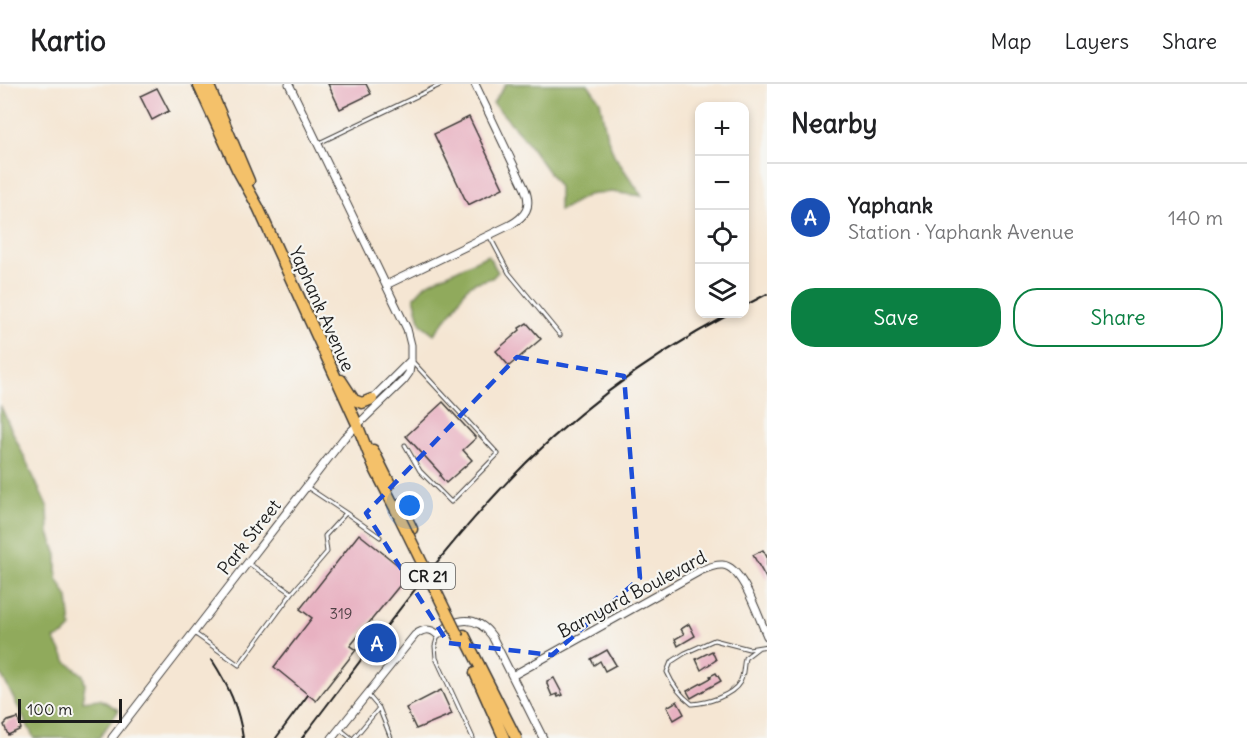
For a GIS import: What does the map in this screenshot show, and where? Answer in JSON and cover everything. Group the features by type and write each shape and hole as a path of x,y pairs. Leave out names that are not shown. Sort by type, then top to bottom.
{"main road":[{"name":"Yaphank Avenue","path":"198,84 237,170 258,207"},
{"name":"Yaphank Avenue","path":"208,84 244,166 258,207 357,424 373,465 400,512 461,637 516,738"},
{"path":"327,361 356,402 362,403 372,399"},
{"name":"Yaphank Avenue","path":"461,637 504,738"}],"street":[{"path":"289,84 409,334 411,360 372,399"},
{"path":"386,285 516,222 524,216 528,208 529,199 475,84"},
{"name":"Park Street","path":"112,738 344,438 404,380 409,373 411,360"},
{"name":"Barnyard Boulevard","path":"512,676 700,571 720,565 729,567 739,575 767,636"},
{"path":"332,738 415,635 427,629 438,634 461,621 478,622 484,625 492,636 543,738"}],"lane":[{"path":"318,144 442,84"},
{"path":"489,236 509,273 560,335"},
{"path":"405,445 420,471 451,502 498,454 411,360"},
{"path":"307,487 380,537"},
{"path":"194,633 239,664 292,593 327,552 325,536 346,513"},
{"path":"248,563 292,593"},
{"path":"438,634 435,646 436,658 473,738"},
{"path":"758,648 745,658 739,685 704,703 692,704 682,696 672,684 667,672 671,662 714,640 749,649 767,646"},
{"path":"367,693 379,708 391,738"},
{"path":"339,728 352,738 379,708"}],"highlighted area":[{"path":"517,357 624,376 640,578 552,655 448,643 366,513"}],"green space":[{"path":"506,84 588,84 600,101 606,133 614,155 642,196 611,192 588,195 559,211 559,187 525,139 493,103"},
{"path":"488,255 498,272 492,278 474,283 466,289 454,309 434,334 421,324 414,297 426,284"},
{"path":"0,405 48,508 49,533 57,555 57,578 68,598 71,628 64,635 54,639 67,662 83,675 85,684 82,701 100,699 119,710 99,738 34,738 0,672"}],"building":[{"path":"328,84 366,84 371,94 340,109"},
{"path":"157,88 169,111 152,120 140,96"},
{"path":"469,117 503,188 468,205 434,134"},
{"path":"527,323 541,339 509,366 496,351"},
{"path":"443,402 476,438 463,450 472,460 446,483 440,476 441,474 406,436"},
{"path":"359,534 409,574 350,646 356,650 316,701 274,667 312,618 300,609"},
{"path":"763,550 767,557 767,580 753,555"},
{"path":"689,624 695,636 678,646 675,639 684,634 681,629"},
{"path":"607,650 616,665 605,671 600,661 594,665 591,659"},
{"path":"712,651 716,660 701,670 696,659"},
{"path":"716,673 721,681 691,698 687,691"},
{"path":"554,678 563,695 558,697 557,694 552,696 547,684 547,681"},
{"path":"441,690 452,714 416,729 406,708"},
{"path":"677,701 684,714 674,720 667,707"},
{"path":"18,718 21,729 8,735 4,725"}],"railway":[{"path":"749,303 767,294"},
{"path":"302,738 446,551 523,466 577,416 606,393 666,351 723,318"},
{"path":"212,660 232,697 243,738"},
{"path":"276,738 308,695"}],"place":[{"name":"Yaphank","path":"377,643"}]}
